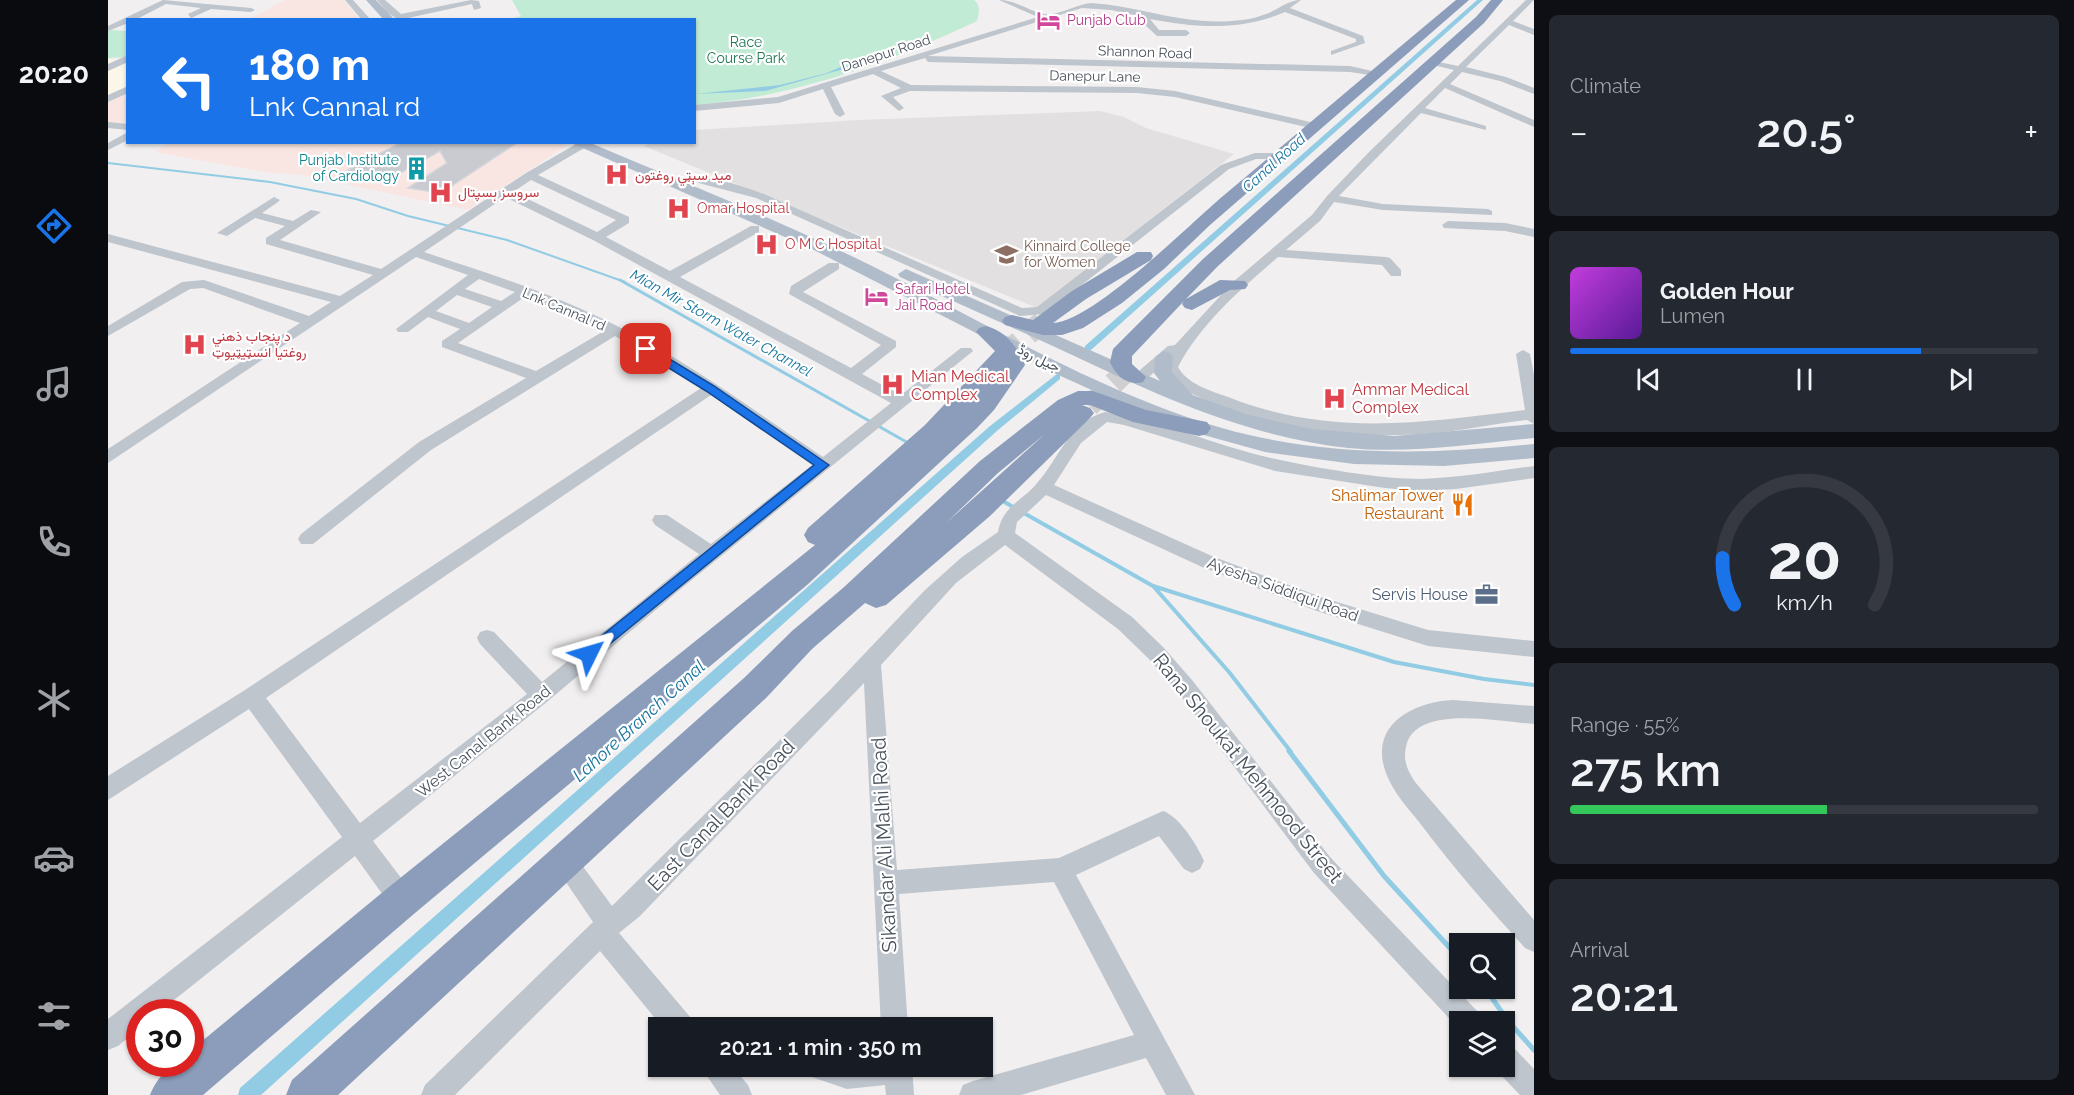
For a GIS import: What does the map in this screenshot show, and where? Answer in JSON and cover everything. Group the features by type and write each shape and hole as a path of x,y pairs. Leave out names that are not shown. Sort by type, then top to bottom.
{"highway":[{"path":"1269,212 1135,374 1124,369 1119,360 1121,354 1210,263 1269,212 1494,4 1510,0"},
{"path":"1012,321 1044,328 1067,327 1115,298 1189,239 1204,221 1457,3"},
{"path":"1042,322 1079,295 1204,221"},
{"path":"1192,304 1227,284 1239,285"},
{"path":"171,1095 402,900 797,577 986,405 1009,375 1014,361 986,332"},
{"path":"715,642 808,543 933,431 1002,356"},
{"path":"307,1095 755,688 802,640 853,597 989,467 1066,405 1078,398 1093,398 1141,417 1199,428"},
{"path":"755,688 811,649 981,509 1014,477 1097,412"}],"main road":[{"path":"360,0 394,18"},
{"path":"371,0 394,18"},
{"name":"جیل روڈ","path":"578,144 709,197 847,260 1090,383 1176,421 1301,450 1370,459 1438,460 1534,451"},
{"path":"607,144 652,163"},
{"name":"جیل روڈ","path":"617,144 652,163 1135,374 1188,400 1288,433 1349,442 1408,443 1534,420"},
{"path":"925,300 966,316 1050,355 1057,353 1056,349 983,312 971,303"},
{"path":"1164,357 1163,373 1188,400"},
{"path":"1176,421 1146,402 1091,376 1088,372 1095,368 1102,370 1157,398 1195,413 1250,428 1288,433"}],"street":[{"path":"349,0 365,18"},
{"path":"381,0 394,18 443,3 475,2 477,8"},
{"path":"1003,0 1046,17"},
{"path":"1096,0 1142,14 1198,22 1237,22 1268,17 1297,0"},
{"path":"132,18 167,1 251,10"},
{"path":"443,3 450,15 461,14"},
{"name":"Danepur Road","path":"696,108 766,102 826,86 1046,17 1081,3 1112,6"},
{"path":"1135,374 1164,357 1185,340 1239,285 1316,218 1330,198 1458,68 1507,22 1530,4"},
{"path":"192,16 210,7"},
{"path":"1285,9 1360,38 1361,43 1335,53"},
{"path":"1138,24 1135,16 1142,14"},
{"path":"1142,14 1157,33 1186,33"},
{"path":"108,28 126,21"},
{"path":"1507,22 1534,32"},
{"path":"108,28 126,30"},
{"name":"Shannon Road","path":"914,58 1350,69 1376,73"},
{"path":"108,59 125,60"},
{"path":"108,68 125,60"},
{"path":"1432,62 1503,79 1534,91"},
{"name":"Danepur Lane","path":"874,71 909,88 1137,90 1230,105 1315,126"},
{"path":"1443,84 1534,124"},
{"path":"826,86 840,114"},
{"path":"899,108 886,96 909,88"},
{"path":"108,99 126,90"},
{"path":"1418,109 1482,128"},
{"path":"108,125 126,127"},
{"path":"108,147 126,136"},
{"path":"108,457 578,144"},
{"path":"697,181 726,185 760,196 1020,312 1031,313 1040,311 1225,167 1255,156 1279,156"},
{"path":"530,175 626,220 597,237"},
{"path":"505,192 597,237 900,401"},
{"path":"1330,198 1383,207 1488,213"},
{"path":"223,233 274,200"},
{"path":"315,212 270,241 385,274"},
{"path":"1464,212 1477,226"},
{"path":"254,214 294,225"},
{"path":"1448,225 1534,233"},
{"path":"670,277 755,229"},
{"path":"108,248 114,239 342,301"},
{"name":"Lnk Cannal rd","path":"416,253 478,274 615,330 710,388 823,465"},
{"path":"1276,253 1386,261 1396,273"},
{"path":"834,266 796,289 796,294 891,344 851,376"},
{"path":"403,329 478,274"},
{"path":"108,332 188,285 195,284 204,284 312,322"},
{"path":"457,291 502,306"},
{"path":"524,292 447,344 540,378"},
{"path":"426,312 471,328"},
{"path":"307,539 425,446 540,378 615,330"},
{"path":"1185,340 1171,367 1173,373 1202,392 1267,417 1322,428 1389,432 1534,420 1523,354"},
{"name":"West Canal Bank Road","path":"108,1036 541,695 900,401 966,351"},
{"path":"108,789 252,696 710,388"},
{"path":"1006,536 1006,526 1014,514 1039,490 1075,440 1094,422 1097,412 1275,465 1385,482 1419,485 1456,483 1534,472"},
{"name":"Ayesha Siddiqui Road","path":"1039,490 1208,562 1317,603 1428,638 1534,649"},
{"path":"661,520 713,554"},
{"name":"East Canal Bank Road","path":"435,1095 605,928 631,907 868,664 913,614 990,545 1006,536"},
{"name":"Rana Shoukat Mehmood Street","path":"1006,536 1125,623 1156,653 1185,686 1322,865 1460,1011"},
{"path":"488,638 541,695"},
{"name":"Sikandar Ali Malhi Road","path":"868,664 873,670 894,1017"},
{"path":"252,696 402,900"},
{"path":"1534,715 1446,710 1427,712 1401,728 1395,744 1396,772 1405,786 1454,850 1534,939"},
{"path":"886,883 1060,870 1163,822 1192,861"},
{"path":"565,861 605,928 673,1017"},
{"path":"1060,870 1181,1095"},
{"path":"973,1095 1152,1043"},
{"path":"1515,1069 1534,1089"},
{"path":"723,1077 738,1095"}],"shaded area":[{"path":"285,0 343,0 359,18 252,18"},
{"path":"108,59 123,61 126,59 126,89 108,99"},
{"path":"126,90 126,127 108,125 108,99"},
{"name":"Kinnaird College for Women","path":"1100,111 1124,117 1146,128 1234,154 1037,308 644,146 649,144 696,144 696,130 859,120"},
{"name":"سروسز ہسپتال","path":"167,144 562,144 566,146 468,210 302,175 264,172 155,152"}],"green space":[{"name":"Race Course Park","path":"512,0 974,0 979,9 977,21 909,51 839,76 768,94 696,105 696,18 514,18 521,16"},
{"path":"108,31 126,31 126,57 108,58"}],"water":[{"path":"845,65 851,67 765,91 696,94 780,85 827,73"}],"building":[{"name":"Punjab Institute of Cardiology","path":"398,144 515,144 441,193 408,188 447,163 440,151 384,182 346,171"}],"waterway":[{"name":"Canal Road","path":"1088,348 1480,0"},
{"name":"Mian Mir Storm Water Channel","path":"108,163 270,182 356,199 408,216 507,240 621,281"},
{"name":"Mian Mir Storm Water Channel","path":"621,281 625,282"},
{"name":"Mian Mir Storm Water Channel","path":"621,281 910,444"},
{"name":"Lahore Branch Canal","path":"247,1095 994,428 1057,377"},
{"path":"1001,500 1015,508"},
{"path":"1022,512 1153,586 1394,662 1484,679 1534,685"},
{"path":"1154,587 1229,672 1291,752"},
{"path":"1289,751 1384,876 1449,947"},
{"path":"1493,999 1508,1021 1534,1050"}],"tunnel":[{"path":"1003,356 1042,322"},
{"path":"1089,406 1133,365"}],"place":[{"name":"Punjab Club","path":"1049,20"},
{"name":"Punjab Institute of Cardiology","path":"417,168"},
{"name":"مید سېټي روغتون","path":"617,175"},
{"name":"سروسز ہسپتال","path":"440,192"},
{"name":"Omar Hospital","path":"679,208"},
{"name":"O M C Hospital","path":"767,244"},
{"name":"Kinnaird College for Women","path":"1006,254"},
{"name":"Safari Hotel Jail Road","path":"877,297"},
{"name":"د پنجاب ذهني روغتیا انسټیټیوټ","path":"194,344"},
{"name":"Mian Medical Complex","path":"893,385"},
{"name":"Ammar Medical Complex","path":"1334,398"},
{"name":"Shalimar Tower Restaurant","path":"1462,504"},
{"name":"Servis House","path":"1486,594"}],"route":[{"path":"589,654 823,465 710,388 646,349"}]}
